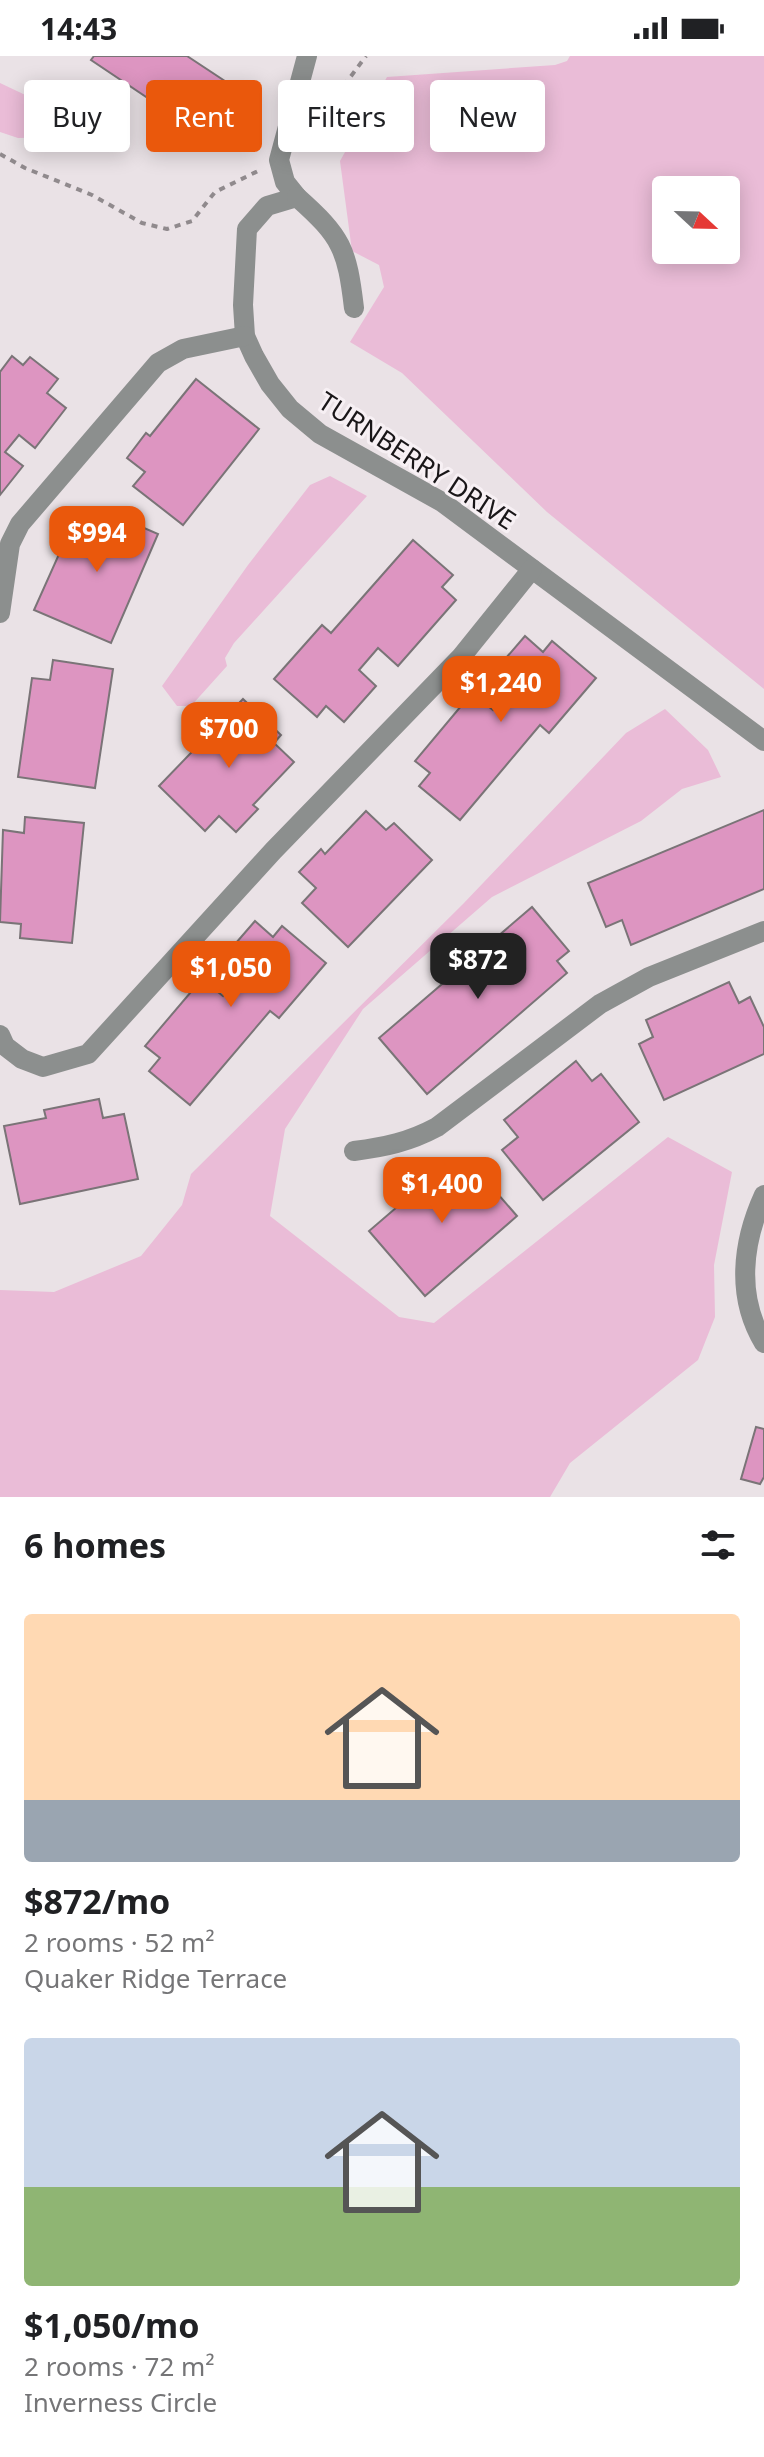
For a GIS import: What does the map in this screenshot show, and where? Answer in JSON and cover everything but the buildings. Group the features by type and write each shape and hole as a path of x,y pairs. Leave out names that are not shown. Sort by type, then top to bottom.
{"street":[{"path":"307,56 279,160 285,182 329,225 341,242 349,267 354,308"},
{"name":"TURNBERRY DRIVE","path":"297,197 267,206 247,229 243,305 245,336 270,384 290,409 320,434 442,502 764,741"},
{"path":"0,613 10,544 20,524 158,363 183,349 245,336"},
{"path":"0,1035 5,1046 22,1059 43,1067 88,1054 273,851 461,657 532,569"},
{"path":"354,1151 391,1146 437,1127 600,1004 649,977 764,931"},
{"path":"764,1195 752,1222 744,1274 752,1324 764,1343"}],"path":[{"path":"0,154 25,168 92,195 142,223 167,229 192,221 215,192 279,160 316,127 366,56"}],"shaded area":[{"path":"570,56 764,56 764,689 547,512 402,373 350,342 384,287 379,265 352,251 340,161 345,152 414,152 414,80 385,80 387,77 555,65 567,61"},
{"path":"0,83 24,94 24,138 0,132"},
{"path":"330,476 367,496 234,643 225,658 227,666 191,706 177,706 162,686 248,565 310,485"},
{"path":"665,709 708,750 721,777 682,789 641,821 492,897 363,1009 285,1129 270,1216 399,1317 434,1323 668,1137 732,1172 714,1265 715,1317 698,1360 570,1463 550,1497 0,1497 0,1290 54,1292 141,1256 182,1205 191,1174 463,904 626,733"}]}
